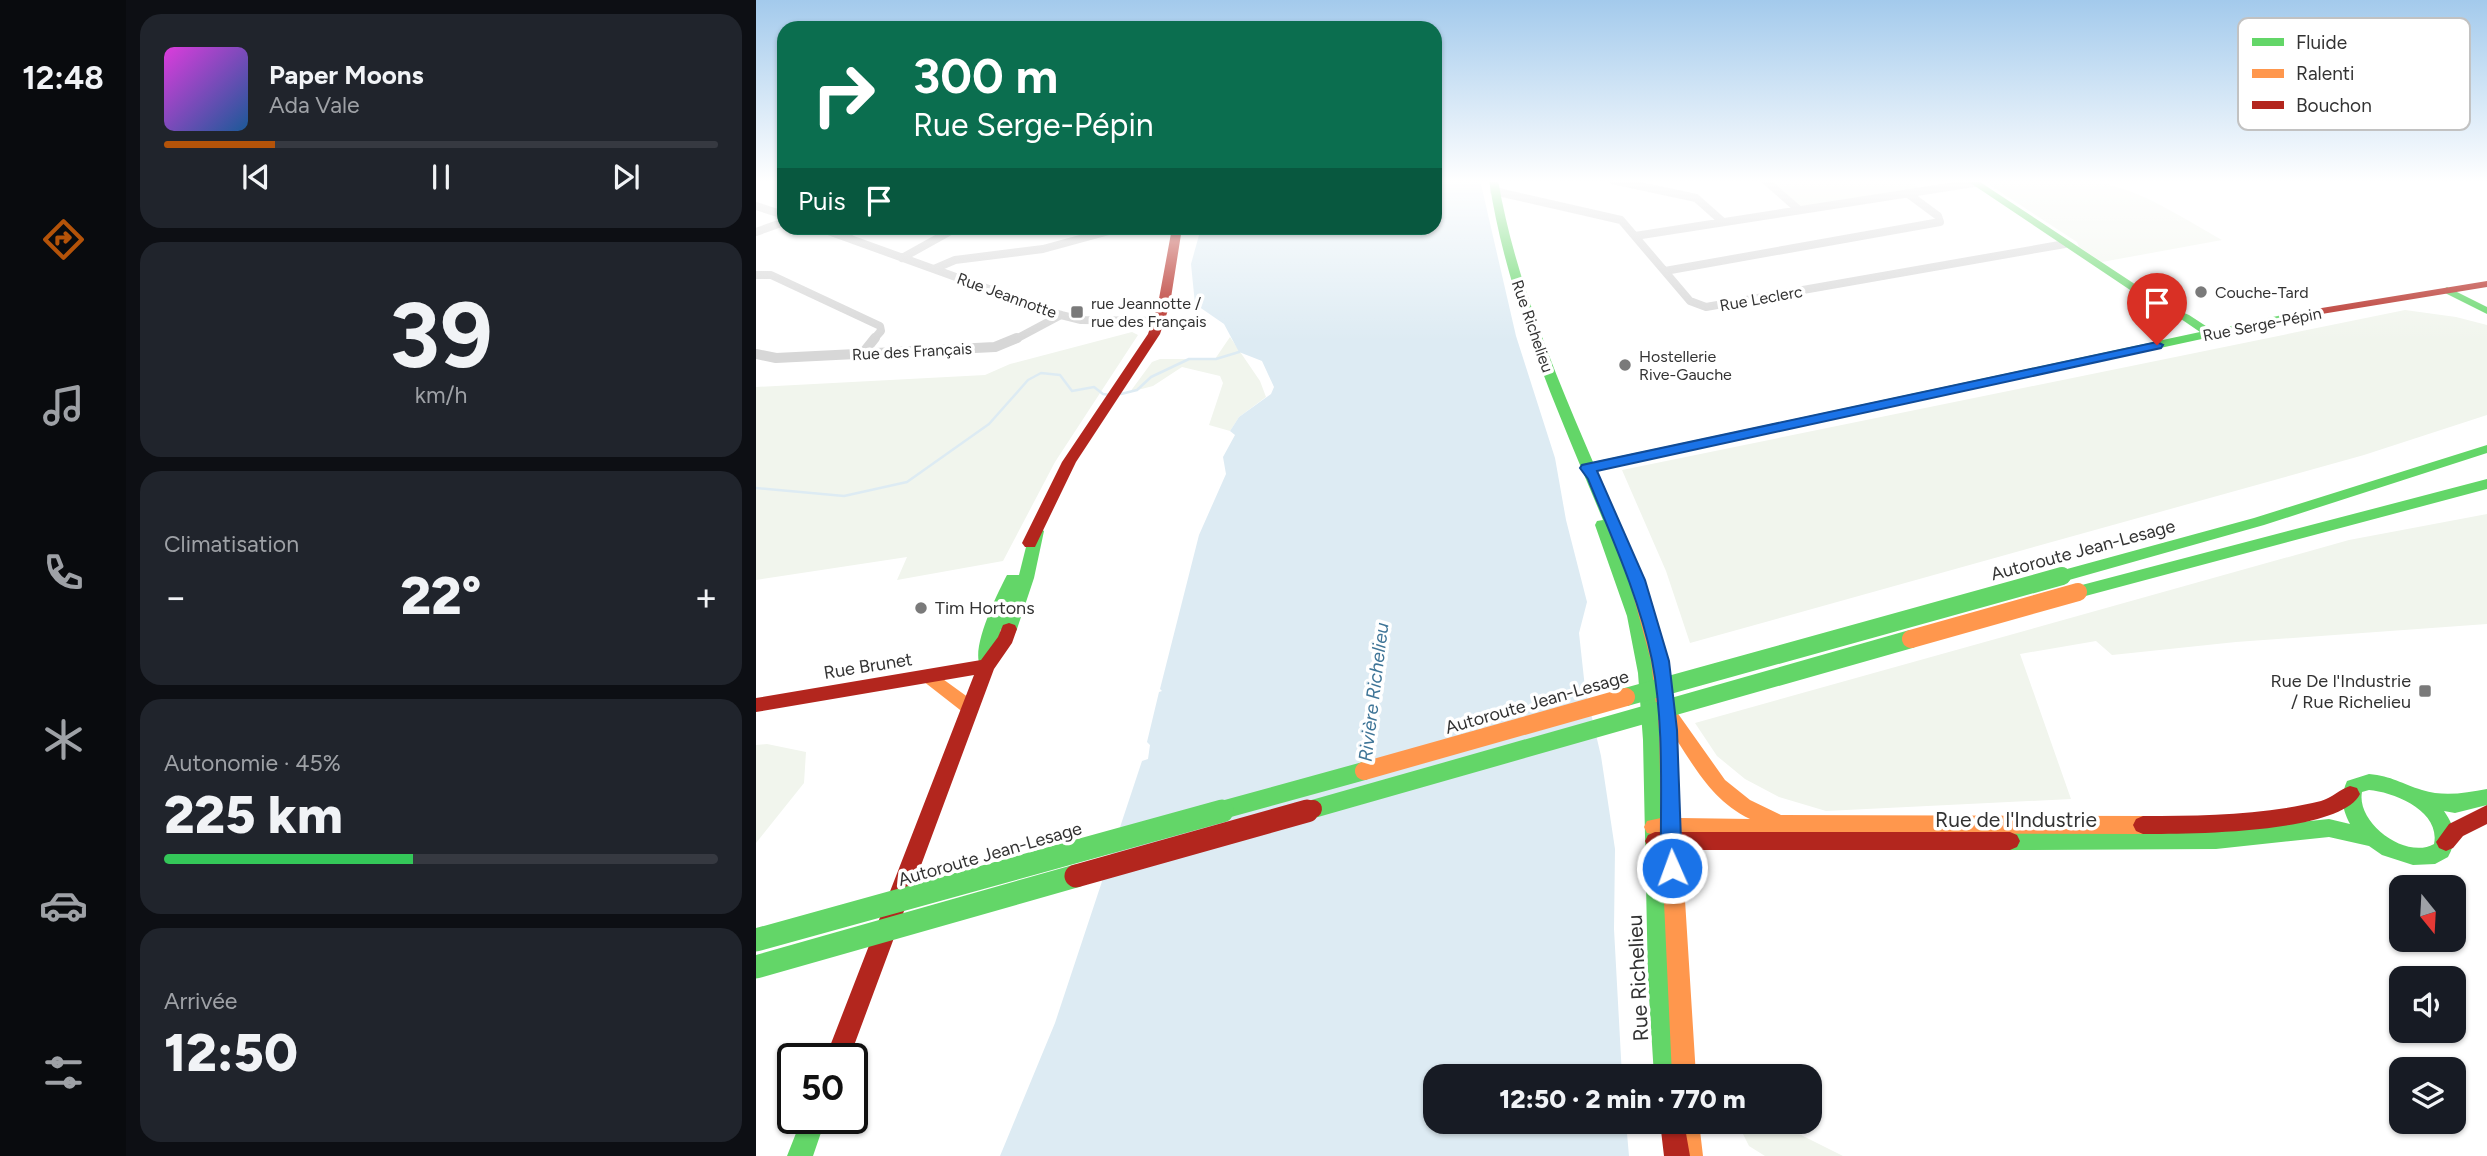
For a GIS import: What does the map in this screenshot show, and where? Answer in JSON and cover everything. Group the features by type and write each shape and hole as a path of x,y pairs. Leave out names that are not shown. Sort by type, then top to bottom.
{"main road":[{"name":"Rue Richelieu","path":"1502,234 1540,354 1587,468 1596,479 1646,605 1660,661 1666,710 1658,980 1665,1064"},
{"path":"2050,234 2206,335"},
{"path":"843,1043 986,666 1006,639 1026,578 1037,531 1060,478 1144,350 1158,321 1164,304 1176,235"},
{"name":"Rue Serge-Pépin","path":"1587,468 2292,316 2487,284"},
{"path":"2453,289 2487,303"},
{"path":"2453,289 2487,311"},
{"name":"Autoroute Jean-Lesage","path":"756,940 2306,508 2487,449"},
{"name":"Rue Richelieu","path":"1587,468 1587,489 1631,604 1642,645 1663,834 1683,1064"},
{"path":"756,967 2078,592 2487,484"},
{"path":"2379,511 2487,500"},
{"name":"Rue Brunet","path":"756,705 986,666"},
{"path":"929,676 948,691 955,701 970,708"},
{"path":"1666,710 1718,786 1743,806 1779,824"},
{"name":"Rue de l'Industrie","path":"1663,834 1779,824 2202,825 2259,820 2329,808 2358,785 2375,782 2398,787 2417,797"},
{"path":"2350,794 2349,803 2353,815 2374,838"},
{"path":"2417,797 2456,805 2470,804 2487,797"},
{"path":"2417,797 2440,819 2446,831 2446,842"},
{"path":"2446,842 2456,830 2487,814"},
{"name":"Rue de l'Industrie","path":"1663,834 2195,841 2330,827 2346,828 2374,838 2398,851 2422,856 2438,853 2446,842"},
{"path":"800,1156 808,1134"},
{"path":"1674,1134 1677,1156"},
{"path":"1688,1134 1690,1156"}],"street":[{"path":"1635,236 1648,234"},
{"path":"1664,271 1885,234"},
{"name":"Rue Jeannotte","path":"842,235 1061,315 1081,320 1158,321"},
{"path":"902,258 943,235"},
{"path":"934,269 955,260 1054,247 1096,235"},
{"name":"Rue Leclerc","path":"1635,236 1690,301 1712,307 2065,244"},
{"path":"756,275 771,275 880,326 881,331 863,353"},
{"name":"Rue des Français","path":"756,354 776,358 1000,346 1061,315"}],"shaded area":[{"path":"2065,234 2211,234 2222,240 2102,262 2079,247 2077,242"},
{"path":"2405,310 2456,317 2487,325 2487,415 2364,455 1690,643 1666,571 1622,470"},
{"path":"1132,332 1138,335 1055,462 1003,561 897,580 907,557 756,580 756,387 985,375 1010,364"},
{"path":"1230,337 1260,381 1266,397 1239,417 1230,431 1209,425 1223,383 1220,376 1182,367 1153,386 1130,392 1152,362 1160,359 1215,359"},
{"path":"2487,514 2487,624 2236,642 2112,655 2096,641 2020,654 2071,799 1826,811 1779,797 1745,779 1717,756 1695,723 2349,540"},
{"path":"767,744 806,752 804,783 756,843 756,745"},
{"path":"1743,1134 1799,1134 1843,1156 1765,1156 1749,1146"}],"water":[{"name":"Rivière Richelieu","path":"1492,234 1516,336 1555,458 1566,520 1587,602 1579,633 1585,688 1601,756 1615,849 1614,929 1621,1064 1423,1064 1423,1134 1627,1134 1629,1156 1000,1156 1055,1023 1142,761 1148,759 1150,745 1147,742 1159,692 1162,691 1160,689 1199,535 1226,474 1223,457 1235,435 1230,431 1239,417 1271,394 1274,387 1262,361 1239,352 1224,324 1195,304 1191,264 1199,235"}],"waterway":[{"path":"1121,394 1137,390 1151,377 1189,359 1216,359 1239,352"},
{"path":"756,488 844,496 907,482 989,424 1028,380 1041,373 1060,375 1072,391 1094,387 1103,394 1110,395"}],"traffic: fast":[{"path":"1503,234 1540,353 1640,591"},
{"path":"2052,234 2164,308 2185,317 2211,334"},
{"path":"2447,290 2487,311"},
{"path":"1587,468 2291,316"},
{"path":"2062,576 2259,522 2487,449"},
{"path":"2078,592 2487,484"},
{"path":"1602,525 1635,616 1647,673 1652,740 1659,980 1665,1064"},
{"path":"1009,629 1026,578 1037,531"},
{"path":"1626,697 2062,576"},
{"path":"986,660 988,641 1013,579"},
{"path":"1313,809 1911,639"},
{"path":"756,940 1364,771"},
{"path":"2369,782 2387,784 2403,790 2432,810 2444,828 2445,844 2441,850 2435,855 2413,856 2390,848 2367,832 2353,811 2351,799 2354,787 2369,782"},
{"path":"2423,798 2455,804 2487,797"},
{"path":"2010,841 2216,840 2329,828 2374,838"},
{"path":"756,967 1076,876"},
{"path":"800,1156 808,1134"}],"traffic: slow":[{"path":"1640,591 1660,661 1668,730 1672,868 1683,1064"},
{"path":"1911,639 2078,592"},
{"path":"929,676 970,708"},
{"path":"1364,771 1626,697"},
{"path":"1668,713 1718,786 1743,806 1779,824"},
{"path":"1654,827 1755,828 1779,824 2143,825"},
{"path":"1688,1134 1690,1156"}],"traffic: jam":[{"path":"1030,543 1069,462 1154,334 1164,304 1176,235"},
{"path":"2291,316 2487,284"},
{"path":"843,1043 986,666 1006,639 1009,629"},
{"path":"756,705 986,666"},
{"path":"2143,825 2202,825 2266,819 2329,808 2350,794"},
{"path":"1076,876 1313,809"},
{"path":"2446,842 2456,830 2487,814"},
{"path":"1655,841 2010,841"},
{"path":"1674,1134 1677,1156"}],"place":[{"name":"Couche-Tard","path":"2201,292"},
{"name":"rue Jeannotte / rue des Français","path":"1077,312"},
{"name":"Hostellerie Rive-Gauche","path":"1625,365"},
{"name":"Tim Hortons","path":"921,608"},
{"name":"Rue De l'Industrie / Rue Richelieu","path":"2425,691"}],"route":[{"path":"1672,868 1668,730 1660,661 1637,580 1595,478 1587,468 2157,345"}]}
